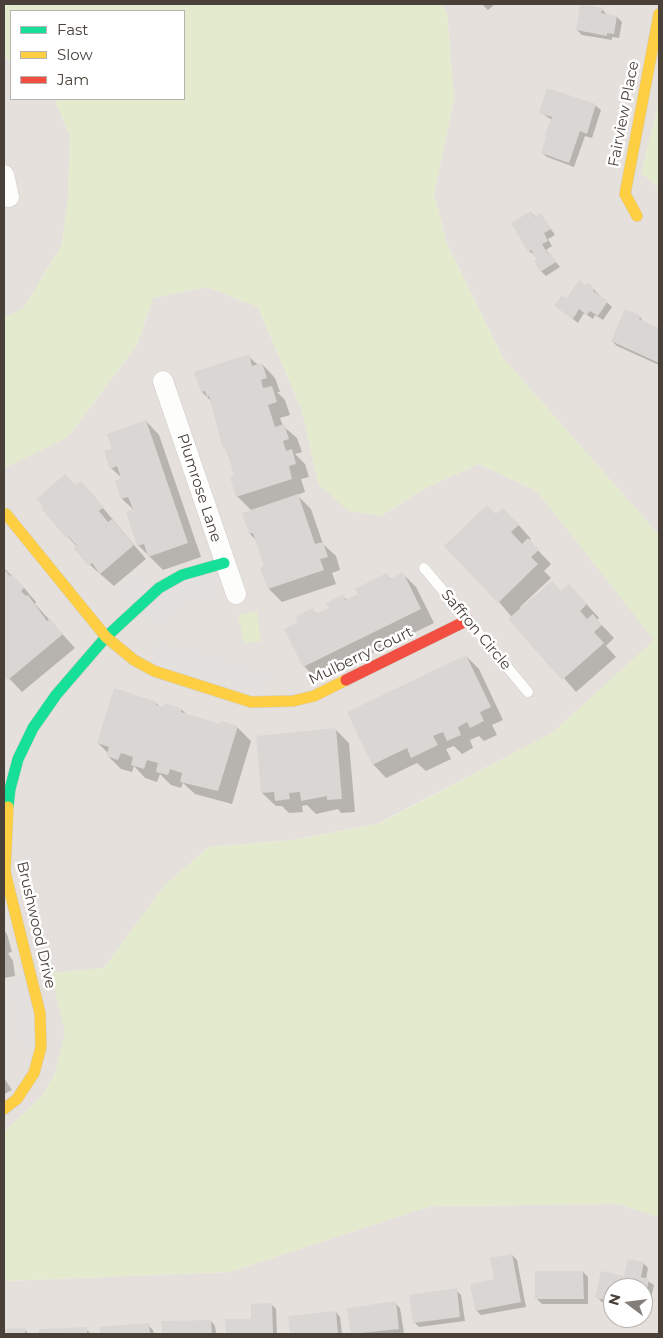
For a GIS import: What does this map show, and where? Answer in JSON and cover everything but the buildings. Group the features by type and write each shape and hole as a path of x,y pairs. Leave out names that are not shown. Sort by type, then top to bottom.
{"street":[{"name":"Fairview Place","path":"638,216 624,194 659,14"},
{"path":"4,175 9,197"},
{"name":"Plumrose Lane","path":"163,381 236,594"},
{"name":"Mulberry Court","path":"6,514 106,637 134,660 154,671 251,702 293,701 314,696 468,620"},
{"name":"Brushwood Drive","path":"4,1109 17,1099 34,1073 42,1047 40,1013 5,872 5,843 10,790 18,759 33,728 56,695 106,637 159,588 182,575 224,563"}],"lane":[{"name":"Saffron Circle","path":"424,568 528,692"}],"shaded area":[{"path":"441,4 659,4 659,102 641,173 659,187 659,535 503,358 447,244 434,194 454,99 447,12"},
{"path":"4,55 10,62 10,100 54,100 70,135 68,198 62,245 23,309 4,317"},
{"path":"207,287 258,307 301,408 319,485 381,516 425,488 479,464 537,491 655,640 552,733 377,824 292,840 209,847 165,885 104,968 52,973 65,1033 55,1074 42,1096 4,1132 4,468 68,437 137,345 153,298"},
{"path":"207,558 219,586 217,599 195,602 174,613 157,631 113,591 137,568 150,582"},
{"path":"156,637 271,672 265,713 145,677"},
{"path":"39,964 52,1053 14,1044 16,1024 5,981"},
{"path":"618,1204 659,1217 659,1334 4,1334 4,1281 229,1272 431,1206"}],"green space":[{"path":"4,4 441,4 447,12 454,99 434,194 447,244 503,358 659,535 659,1217 618,1204 431,1206 229,1272 4,1281 4,1132 42,1096 55,1074 65,1033 51,973 104,968 165,885 209,847 293,840 378,824 552,733 654,640 537,491 479,464 425,488 381,516 349,511 319,485 301,408 258,307 207,287 153,298 137,345 68,437 4,468 4,317 23,309 62,245 68,198 70,135 54,100 185,100 185,10 10,10 10,62 4,55"},
{"path":"659,102 659,187 641,173"},
{"path":"257,611 261,641 244,643 238,615"}],"traffic: fast":[{"path":"8,807 10,789 18,759 33,728 56,695 106,637 159,588 182,575 224,563"}],"traffic: slow":[{"path":"637,216 625,194 659,14"},
{"path":"6,514 106,637 134,660 154,671 251,702 293,701 314,696 346,680"},
{"path":"4,1109 17,1099 34,1073 41,1047 40,1013 5,872 8,807"}],"traffic: jam":[{"path":"346,680 468,620"}]}
